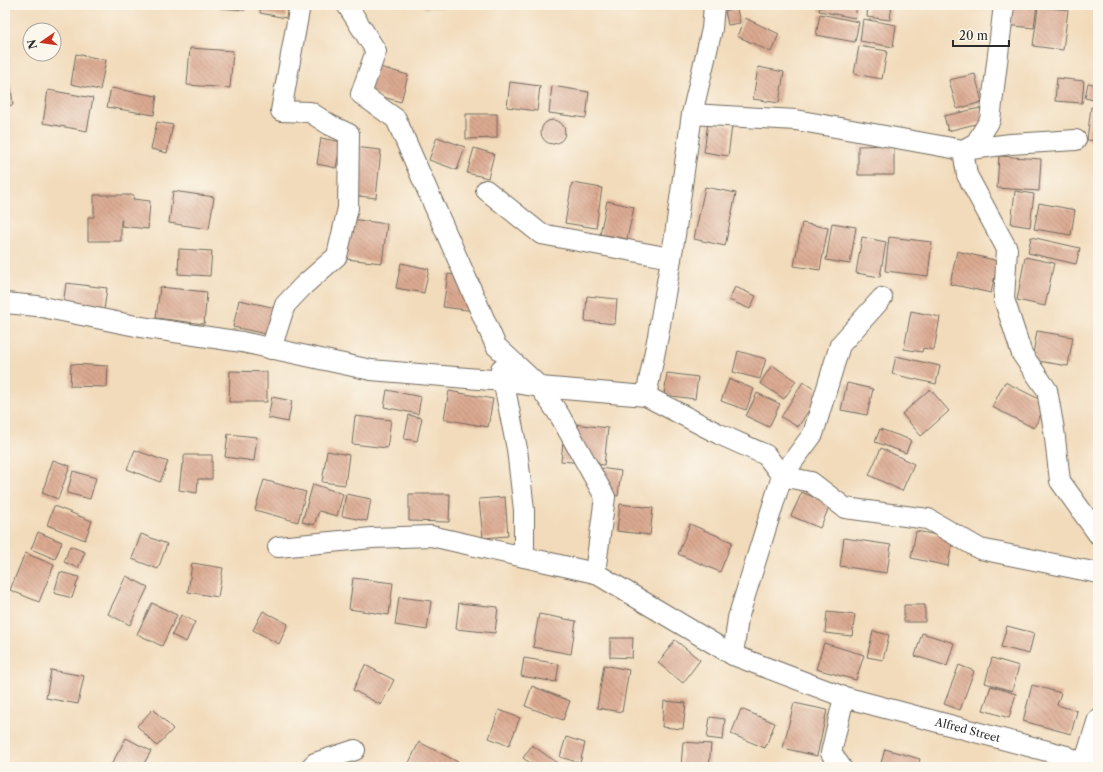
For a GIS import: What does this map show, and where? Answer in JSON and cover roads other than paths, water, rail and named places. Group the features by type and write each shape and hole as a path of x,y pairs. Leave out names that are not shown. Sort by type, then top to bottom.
{"street":[{"path":"272,349 285,305 304,285 336,256 348,208 348,134 330,125 310,112 281,111 300,5"},
{"path":"347,5 376,51 361,94 396,119 496,346 517,449 524,510 524,557"},
{"path":"646,396 671,258 692,114 712,29 714,5"},
{"path":"963,150 976,143 990,120 1004,5"},
{"path":"692,114 796,120 963,150 1011,144 1076,140"},
{"path":"963,150 967,174 1007,249 1004,299 1022,354 1047,390 1054,430 1060,482 1098,534"},
{"path":"486,190 541,234 671,258"},
{"path":"733,654 738,618 782,476 813,434 840,345 882,298"},
{"path":"5,303 37,306 141,327 242,342 371,370 503,381 540,387 646,396 719,434 766,455 782,476 811,482 845,508 928,520 980,549 1098,572"},
{"path":"496,346 540,387 560,416 605,497 595,573"},
{"name":"Alfred Street","path":"278,547 372,538 431,536 595,573 733,654 844,697 1066,756 1085,766"},
{"path":"841,767 831,753 844,697"},
{"path":"1085,766 1098,719"},
{"path":"311,767 315,763 355,750"}]}
